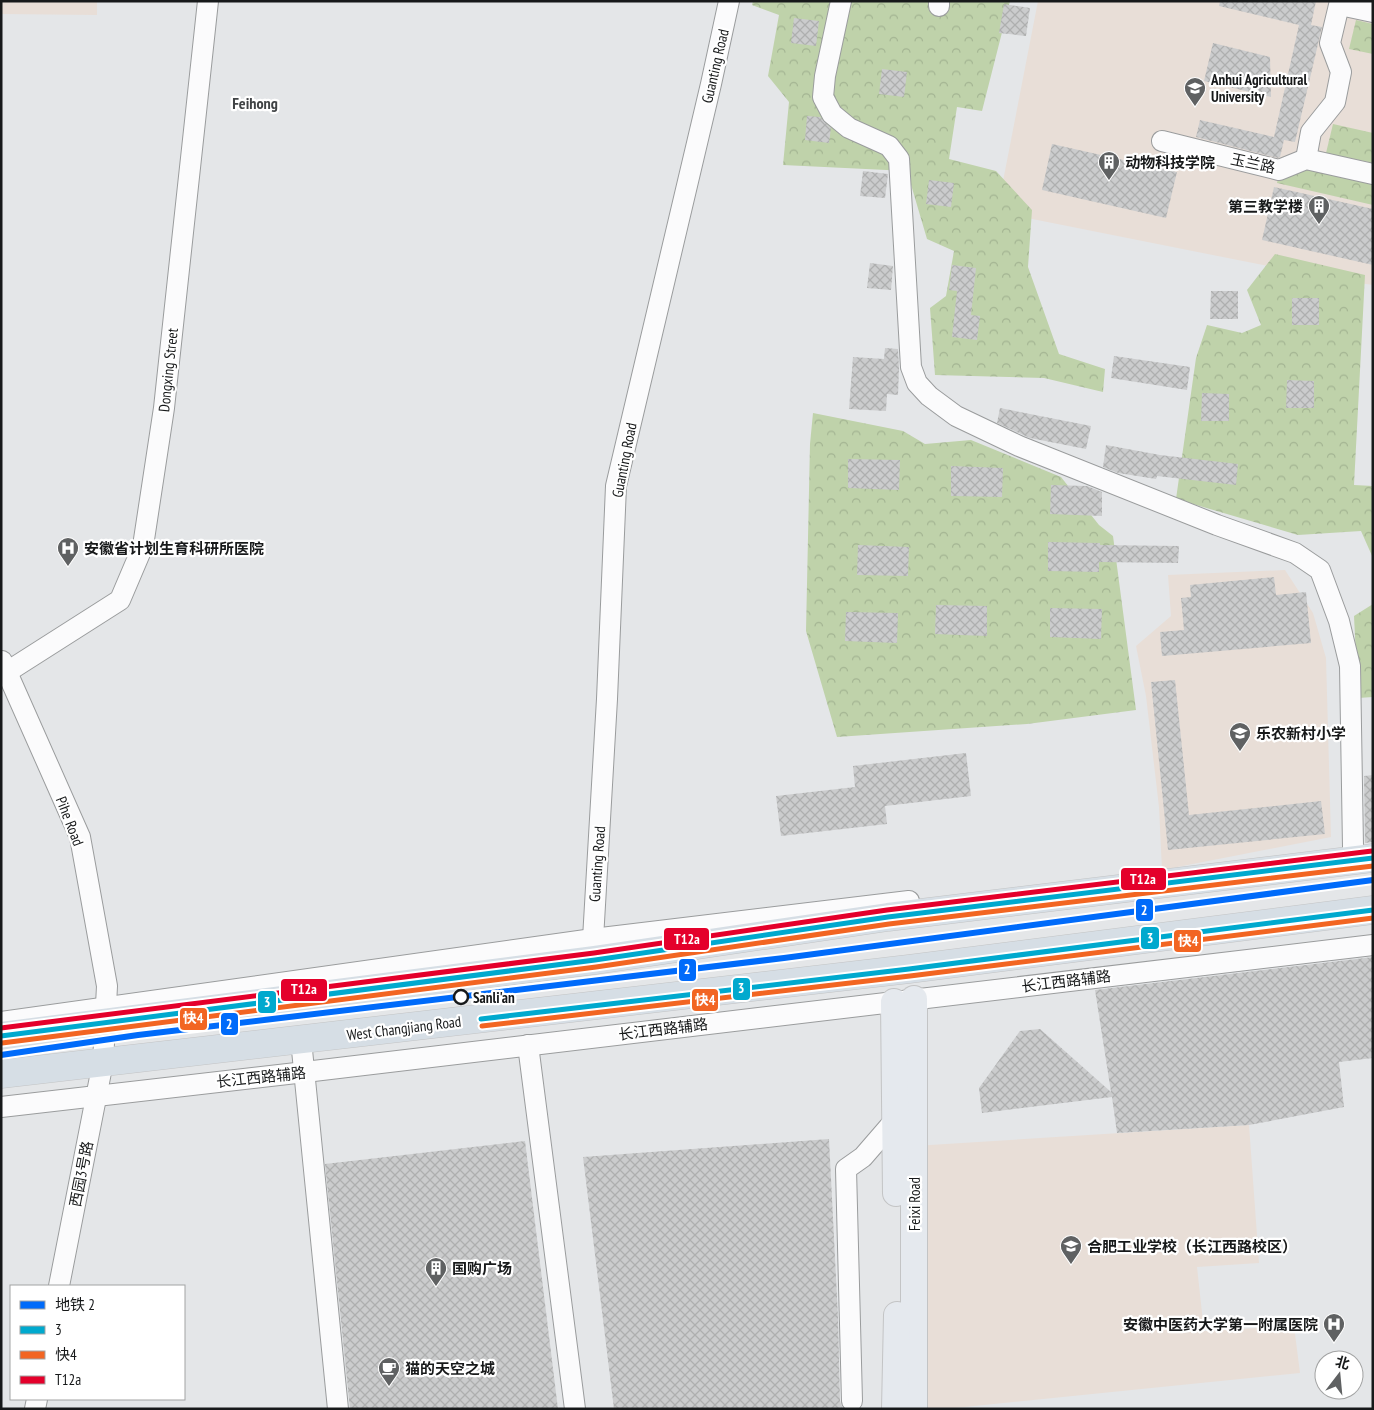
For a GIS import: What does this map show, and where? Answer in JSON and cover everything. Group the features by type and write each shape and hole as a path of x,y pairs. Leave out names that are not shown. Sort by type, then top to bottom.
{"highway":[{"path":"1,1036 105,1015 594,950 888,917 1366,850"},
{"name":"West Changjiang Road","path":"1,1074 909,968 1373,910"}],"main road":[{"name":"Feixi Road","path":"895,1409 897,1327 895,1120 904,1000"},
{"name":"Feixi Road","path":"904,1000 914,1409"}],"street":[{"name":"Dongxing Street","path":"4,666 120,600 143,546 164,408 208,1"},
{"name":"Guanting Road","path":"594,950 607,709 616,486 729,1"},
{"path":"841,1 825,76 823,97 832,114 849,128 889,146 899,159 911,367 917,383 929,396 956,416 1019,446 1217,525 1296,553 1320,570 1340,621 1350,666 1366,850"},
{"path":"1373,12 1340,3 1330,42 1341,72 1335,102 1311,132 1306,159 1373,174"},
{"name":"玉兰路","path":"1162,140 1279,170 1306,159"},
{"name":"Pihe Road","path":"4,666 80,837 107,986 103,1062"},
{"name":"长江西路辅路","path":"1,1106 305,1072 1373,945"},
{"path":"1,1022 105,1015"},
{"path":"301,1040 338,1409"},
{"path":"528,1045 575,1409"},
{"name":"西园3号路","path":"59,1285 103,1062"},
{"path":"852,1401 846,1169 863,1157 895,1120"}],"shaded area":[{"path":"1,1 97,1 97,15 1,14"},
{"name":"Anhui Agricultural University","path":"1038,1 1373,1 1373,285 1338,280 997,212"},
{"name":"乐农新村小学","path":"1285,570 1313,613 1326,658 1331,837 1162,870 1159,807 1146,696 1136,646 1171,616 1168,575"},
{"name":"合肥工业学校（长江西路校区）","path":"1249,1125 1259,1263 1197,1267 1204,1331 1294,1326 1300,1373 945,1409 914,1409 914,1146"}],"green space":[{"path":"753,1 1010,1 982,111 957,107 949,159 996,171 1032,210 1028,267 1059,354 1105,369 1103,392 1044,378 935,375 930,308 946,296 954,251 927,239 907,171 783,165 789,102 768,76 779,15 752,5"},
{"path":"1356,20 1373,24 1373,54 1349,49"},
{"path":"1333,124 1373,133 1373,163 1326,153"},
{"path":"1305,166 1373,181 1373,205 1277,183 1279,174"},
{"path":"1275,254 1365,275 1354,485 1373,486 1373,558 1361,531 1298,535 1176,499 1196,358 1207,325 1242,333 1261,325 1247,290"},
{"path":"813,413 903,431 925,444 971,440 1061,477 1099,525 1113,536 1136,710 1027,724 837,737 806,631 810,444"},
{"path":"1373,604 1373,697 1358,698 1354,616"}],"building":[{"path":"1220,1 1316,1 1311,25 1322,27 1295,142 1284,140 1280,157 1278,158 1196,137 1200,120 1274,137 1299,25 1219,6"},
{"path":"1004,4 1030,8 1026,36 999,33"},
{"path":"794,18 819,21 816,46 791,43"},
{"path":"1213,43 1270,57 1271,97 1204,81"},
{"path":"882,69 907,72 904,97 879,94"},
{"path":"807,116 820,117 831,128 829,143 805,140"},
{"name":"动物科技学院","path":"1052,144 1177,172 1166,218 1042,190"},
{"path":"863,171 888,174 885,198 860,196"},
{"path":"929,180 954,183 951,207 926,204"},
{"name":"第三教学楼","path":"1274,187 1373,209 1373,265 1262,240"},
{"path":"870,263 893,266 891,290 867,288"},
{"path":"952,265 976,268 971,315 980,316 977,340 952,337 957,291 949,290"},
{"path":"1211,291 1238,291 1238,319 1210,319"},
{"path":"1292,298 1319,298 1319,325 1292,325"},
{"path":"885,348 898,349 898,395 887,394 886,411 849,409 853,357 884,359"},
{"path":"1114,356 1190,367 1187,390 1111,378"},
{"path":"1287,380 1314,381 1314,408 1286,408"},
{"path":"1202,393 1229,394 1229,421 1201,421"},
{"path":"1000,408 1091,426 1086,449 1030,438 997,423"},
{"path":"1106,445 1160,455 1238,464 1236,485 1157,476 1156,479 1118,473 1103,467"},
{"path":"848,459 900,460 899,490 848,488"},
{"path":"951,466 1003,468 1002,497 951,496"},
{"path":"1051,485 1087,486 1102,492 1102,516 1050,514"},
{"path":"1048,542 1179,546 1178,563 1099,562 1099,572 1048,571"},
{"path":"858,545 909,547 908,576 857,575"},
{"path":"1274,577 1276,595 1306,592 1311,643 1162,656 1160,632 1184,630 1181,598 1191,597 1190,585"},
{"path":"936,605 987,606 987,636 935,634"},
{"path":"1050,608 1102,609 1101,639 1050,637"},
{"path":"846,612 898,613 897,643 845,641"},
{"path":"1175,680 1189,815 1321,801 1325,834 1168,850 1151,682"},
{"path":"966,753 971,796 885,806 887,824 781,836 776,796 855,787 853,766"},
{"path":"1373,775 1373,842 1365,843 1364,776"},
{"path":"1373,957 1373,1058 1339,1062 1344,1107 1249,1125 1117,1133 1112,1097 982,1113 979,1088 1020,1031 1040,1029 1111,1092 1095,990"},
{"path":"829,1139 838,1317 840,1401 843,1409 614,1409 583,1157"},
{"name":"国购广场","path":"525,1141 558,1409 350,1409 325,1164"}],"metro line":[{"name":"2","path":"1,1055 138,1035 784,958 1373,880"}],"transit line":[{"name":"T12a","path":"1,1028 594,953 887,910 1372,851"},
{"name":"3","path":"1,1036 595,960 888,917 1373,858"},
{"name":"快4","path":"2,1043 596,967 889,924 1373,866"},
{"name":"3","path":"481,1019 909,969 1373,910"},
{"name":"快4","path":"482,1026 910,976 1373,918"}],"place":[{"name":"Anhui Agricultural University","path":"1195,107"},
{"name":"动物科技学院","path":"1109,181"},
{"name":"第三教学楼","path":"1319,225"},
{"name":"安徽省计划生育科研所医院","path":"68,567"},
{"name":"乐农新村小学","path":"1240,752"},
{"name":"Sanli'an","path":"461,997"},
{"name":"合肥工业学校（长江西路校区）","path":"1071,1265"},
{"name":"国购广场","path":"436,1287"},
{"name":"安徽中医药大学第一附属医院","path":"1334,1343"},
{"name":"猫的天空之城","path":"389,1387"}],"district":[{"name":"Feihong","path":"255,103"}]}
